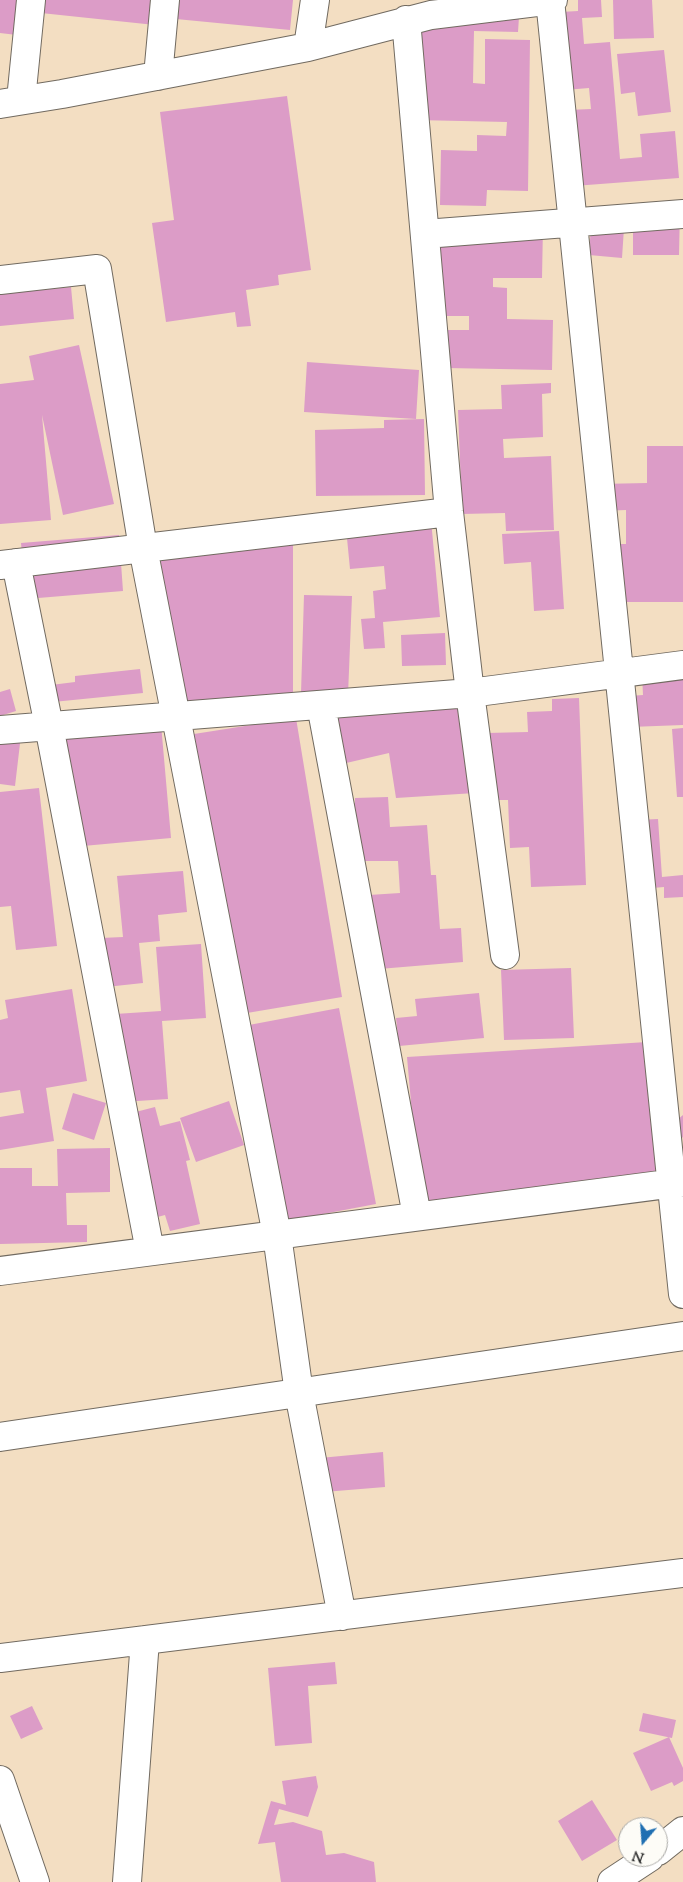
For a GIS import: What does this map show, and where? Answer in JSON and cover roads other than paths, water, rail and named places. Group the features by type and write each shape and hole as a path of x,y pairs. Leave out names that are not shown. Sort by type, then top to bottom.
{"street":[{"path":"32,0 11,102 308,47 431,15 551,0 619,673 677,1182 683,1294"},
{"path":"158,76 165,0"},
{"path":"308,47 315,0"},
{"path":"406,20 449,512 470,693 505,955"},
{"path":"425,234 683,214"},
{"path":"0,280 97,269 143,548 277,1235 299,1393 342,1616"},
{"path":"150,1251 49,726 8,564 449,512"},
{"path":"0,730 470,693 683,665"},
{"path":"320,705 417,1216"},
{"path":"0,1271 677,1182"},
{"path":"0,1437 683,1336"},
{"path":"0,1658 683,1573"},
{"path":"127,1882 145,1640"},
{"path":"0,1780 35,1882"},
{"path":"668,1843 683,1831"},
{"path":"612,1882 635,1867"}]}
